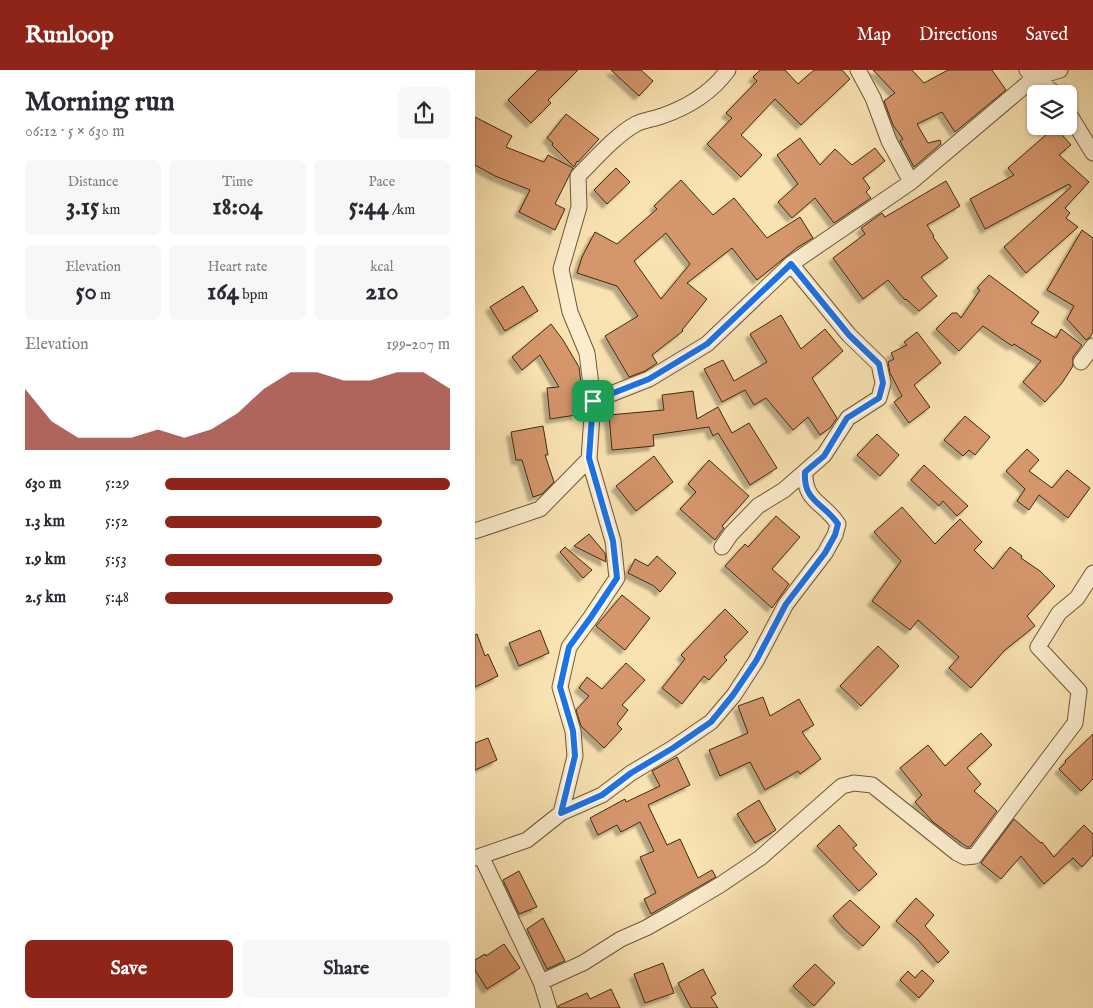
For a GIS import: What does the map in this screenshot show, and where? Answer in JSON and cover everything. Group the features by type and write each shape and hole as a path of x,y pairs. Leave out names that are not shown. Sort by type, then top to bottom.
{"street":[{"path":"561,813 575,756 573,731 560,687 569,647 617,578 613,541 589,458 593,401 587,353 570,312 561,269 579,207 578,176 607,146 636,124 664,115 695,101 729,70"},
{"path":"858,70 873,98 889,141 911,182"},
{"path":"593,401 649,379 707,344 791,264 911,182 1030,74 1060,70"},
{"path":"1030,74 1044,85"},
{"path":"1077,127 1093,153"},
{"path":"722,547 731,534 758,506 784,490 824,456 847,418 879,398 883,383 879,364 849,335 791,264"},
{"path":"1081,362 1093,346"},
{"path":"475,531 539,510 589,458"},
{"path":"549,1008 541,982 478,857 527,840 561,813 602,795 631,773 711,722 733,695 756,661 786,604 811,572 835,535 838,524 832,514 813,500 804,483 805,472"},
{"path":"541,982 583,963 720,885 760,858 842,786 854,783 872,785 957,853 965,857 975,856 1075,723 1079,690 1038,647 1059,613 1077,598 1093,573"}],"building":[{"path":"538,70 578,70 548,100 551,103 531,123 508,100"},
{"path":"611,70 641,70 653,81 639,96"},
{"path":"760,70 785,70 798,84 814,70 842,70 850,79 801,125 775,99 741,135 762,155 741,177 707,144 732,118 726,113 757,81 753,77"},
{"path":"873,70 912,70 924,83 948,70 992,70 1006,90 955,132 942,112 917,124 928,143 940,140 941,144 914,167 900,141 903,139 893,125 884,101 895,93"},
{"path":"566,114 599,139 577,161 574,167 547,138"},
{"path":"475,117 512,136 506,147 544,162 548,155 573,168 555,204 565,209 555,230 519,212 530,190 495,176 475,165"},
{"path":"1046,135 1062,135 1071,145 1059,155 1089,182 1065,208 1070,213 1066,218 1078,227 1026,273 1004,247 1071,187 1069,184 985,229 970,199 1014,175 1008,168"},
{"path":"800,138 820,165 835,149 852,165 875,148 885,161 863,178 870,188 866,192 871,198 834,223 815,198 792,218 778,202 798,184 777,155"},
{"path":"616,168 630,182 607,204 594,190"},
{"path":"681,180 713,215 734,198 767,238 800,217 813,238 798,247 757,280 732,248 687,283 707,299 683,331 652,355 657,363 645,371 629,377 605,336 638,316 617,286 577,273 582,257 595,232 617,244 657,209 654,206","holes":["666,233 690,264 661,299 634,261"]},
{"path":"946,181 960,206 927,225 948,258 921,277 937,296 919,311 905,300 888,280 863,299 833,258 865,234 861,228 882,213 885,217"},
{"path":"1082,230 1093,238 1093,332 1086,340 1067,319 1074,306 1047,290"},
{"path":"989,275 1039,312 1031,323 1056,338 1061,329 1082,345 1073,357 1073,366 1062,383 1045,402 1023,382 1041,361 1014,344 1012,346 983,326 959,351 936,329 952,313 957,313 961,318 980,290 977,288"},
{"path":"523,286 538,311 505,331 490,307"},
{"path":"781,315 801,349 825,329 843,351 812,378 837,418 830,428 820,435 808,417 793,430 766,398 754,405 745,390 722,402 704,369 723,360 734,381 767,362 750,334"},
{"path":"551,324 579,367 582,391 574,392 577,417 576,415 550,419 547,388 559,387 540,355 522,370 512,357"},
{"path":"917,332 941,363 914,385 930,407 909,423 894,402 902,396 890,373 888,362 894,359 891,353 907,345 904,342"},
{"path":"693,391 697,419 718,407 732,433 749,423 777,468 750,485 718,433 713,436 709,427 653,435 654,446 612,450 609,415 664,410 662,395"},
{"path":"965,416 990,437 975,455 969,450 963,456 944,440"},
{"path":"543,426 548,455 545,455 554,482 542,494 533,497 522,460 516,460 511,432"},
{"path":"877,434 899,455 880,476 857,455"},
{"path":"1027,449 1039,460 1029,471 1052,488 1067,470 1090,488 1068,518 1039,495 1029,510 1017,501 1025,489 1006,471"},
{"path":"654,456 673,482 636,511 616,486"},
{"path":"709,460 749,496 722,526 724,528 715,540 680,509 696,492 688,484"},
{"path":"924,465 968,506 957,516 943,501 939,506 911,480"},
{"path":"902,507 935,544 960,519 982,542 974,550 993,569 1010,547 1022,556 1021,558 1040,571 1055,586 1027,616 1035,626 1005,650 971,688 949,668 959,657 918,620 910,630 872,601 901,561 874,532"},
{"path":"776,516 800,537 772,569 789,584 772,608 725,566 745,544 748,547"},
{"path":"589,534 605,553 606,562 574,546"},
{"path":"565,547 592,570 583,578 560,552"},
{"path":"657,556 676,573 660,592 654,586 628,573 635,559 648,566"},
{"path":"622,595 650,618 625,650 596,626"},
{"path":"725,609 748,632 724,657 727,660 709,680 704,676 682,704 662,688 685,659 681,655"},
{"path":"540,630 549,653 519,666 509,643"},
{"path":"477,634 485,656 488,654 498,676 475,687 475,635"},
{"path":"878,646 899,666 861,706 840,686"},
{"path":"626,663 645,680 622,705 628,710 617,724 622,729 604,748 581,726 576,710 589,696 579,688 587,677 602,689"},
{"path":"763,697 770,716 799,699 814,725 802,732 821,759 800,774 798,771 765,790 750,762 720,776 709,750 748,733 738,706"},
{"path":"981,733 992,745 967,768 981,784 974,791 997,811 970,847 967,847 933,822 915,802 922,795 900,768 928,745 945,766"},
{"path":"1093,734 1093,779 1081,791 1059,769"},
{"path":"488,738 497,760 475,770 475,743"},
{"path":"677,757 690,785 648,805 667,845 680,839 698,878 712,870 716,877 651,914 644,899 656,893 640,857 654,851 640,822 621,832 617,825 598,835 590,818 625,799 626,802 660,786 652,771"},
{"path":"759,800 776,830 755,843 737,814"},
{"path":"1014,819 1042,842 1054,857 1084,825 1093,834 1093,855 1082,867 1073,858 1044,884 1021,856 1001,879 981,863"},
{"path":"839,825 857,845 853,848 877,874 859,891 817,846"},
{"path":"519,871 537,907 519,914 503,880"},
{"path":"916,898 934,915 925,926 949,952 938,963 918,940 896,921"},
{"path":"850,900 880,927 863,946 833,916"},
{"path":"543,918 565,961 547,969 527,929"},
{"path":"504,944 520,968 487,989 475,970 475,960 485,954 486,956"},
{"path":"663,963 674,993 645,1003 634,974"},
{"path":"815,964 835,983 814,1006 793,986"},
{"path":"703,969 716,994 711,997 718,1008 691,1008 678,983"},
{"path":"922,970 934,981 919,998 900,980 908,971 915,978"},
{"path":"611,989 620,1008 558,1008 558,1006 587,993 590,999"}],"route":[{"path":"791,264 849,335 879,364 883,383 879,398 847,418 824,456 805,472 804,483 813,500 832,514 838,524 835,535 825,553 786,604 756,661 733,695 711,722 631,773 602,795 561,813 575,756 573,731 560,687 569,647 617,578 613,541 589,458 593,401 649,379 707,344 791,264"}]}
